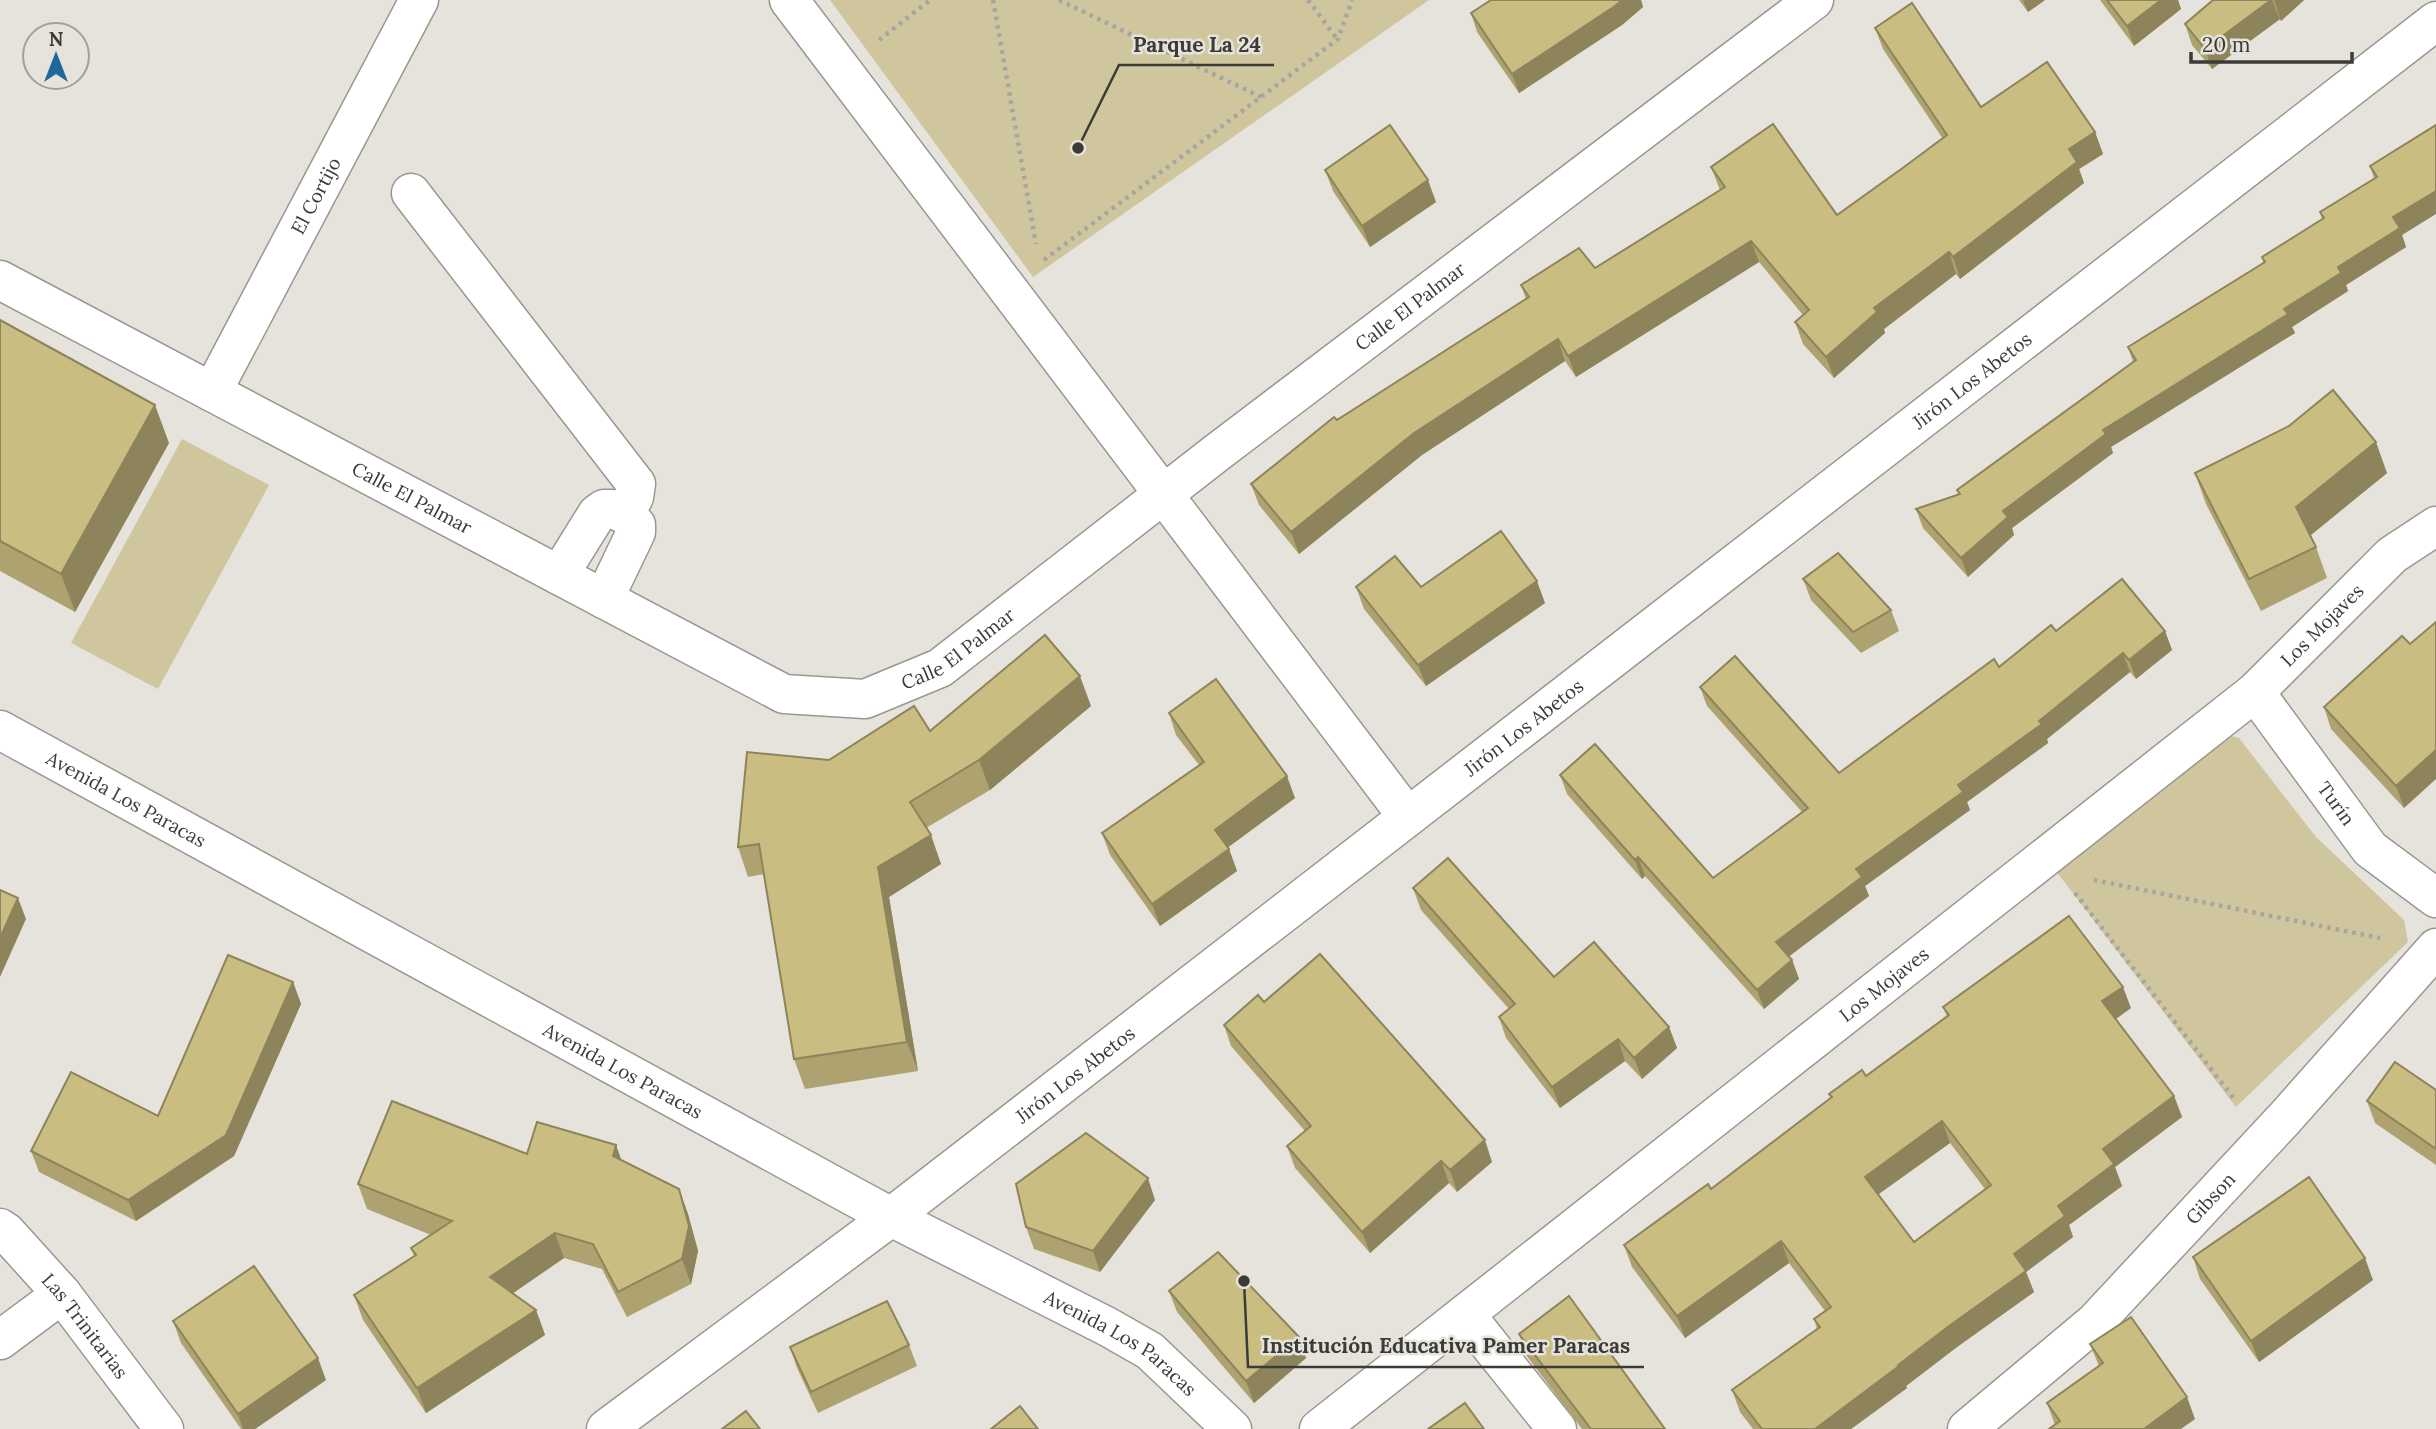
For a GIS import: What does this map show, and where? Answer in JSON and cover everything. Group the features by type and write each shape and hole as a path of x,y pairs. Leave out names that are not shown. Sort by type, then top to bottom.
{"street":[{"name":"El Cortijo","path":"212,391 419,0"},
{"path":"789,0 1407,817"},
{"name":"Calle El Palmar","path":"0,280 784,694 866,699 940,668 1163,494 1814,0"},
{"name":"Jirón Los Abetos","path":"606,1429 891,1217 2436,21"},
{"path":"411,193 636,484 634,497 625,514"},
{"path":"559,575 597,514 604,509 625,514 636,525 636,532 604,599"},
{"name":"Los Mojaves","path":"1319,1429 2255,692 2392,555 2436,526"},
{"name":"Turín","path":"2255,692 2370,849 2436,898"},
{"name":"Avenida Los Paracas","path":"0,730 891,1217 1108,1327 1150,1351 1232,1429"},
{"name":"Gibson","path":"1967,1429 2095,1322 2285,1118 2436,948"},
{"name":"Las Trinitarias","path":"0,1228 62,1294 164,1429"},
{"path":"0,1340 62,1294"},
{"path":"1465,1314 1557,1429"}],"path":[{"path":"841,69 930,0"},
{"path":"993,0 1039,264 1338,39 1352,0"},
{"path":"1059,0 1261,97"},
{"path":"1308,0 1338,39"},
{"path":"2086,878 2382,939"},
{"path":"2067,883 2235,1100"}],"shaded area":[{"path":"830,0 1429,0 1033,277"},
{"path":"182,439 269,485 158,689 71,643"},
{"path":"2220,733 2239,738 2316,837 2404,920 2408,942 2236,1107 2053,867"}],"building":[{"path":"1491,0 1622,0 1512,74 1471,13"},
{"path":"2107,0 2161,0 2127,26"},
{"path":"2213,0 2271,0 2205,49 2185,24"},
{"path":"1912,3 1981,107 2047,62 2095,132 2069,149 2077,162 1953,257 1949,252 1874,308 1877,312 1826,357 1795,322 1809,310 1751,241 1568,356 1558,339 1414,433 1291,532 1251,484 1334,417 1337,420 1529,297 1521,285 1579,248 1595,268 1725,187 1711,167 1773,124 1837,215 1904,167 1947,135 1875,28"},
{"path":"1390,125 1428,180 1362,226 1325,170"},
{"path":"2436,125 2436,191 2393,217 2400,228 2338,267 2341,273 2284,309 2288,314 2103,430 2106,434 2003,511 2008,517 1961,558 1916,509 1960,494 1957,490 2136,360 2128,347 2265,262 2262,257 2324,218 2320,212 2377,177 2370,166"},
{"path":"0,320 155,405 61,574 0,541"},
{"path":"2333,390 2376,442 2296,507 2316,547 2249,579 2195,473 2289,426"},
{"path":"1501,531 1537,581 1418,665 1356,587 1395,556 1421,587"},
{"path":"1838,553 1891,610 1853,632 1803,579"},
{"path":"2122,579 2165,631 2129,660 2123,653 2039,721 2042,724 1958,785 1963,792 1856,869 1862,877 1776,942 1792,960 1757,990 1638,857 1635,860 1560,775 1595,744 1713,878 1808,808 1700,687 1735,656 1839,773 1994,659 1999,667 2051,625 2056,631"},
{"path":"2436,622 2436,750 2396,786 2324,707 2402,636 2410,644"},
{"path":"1045,635 1080,676 979,760 910,802 931,835 878,867 907,1042 794,1059 759,844 738,847 747,752 829,760 914,706 930,731"},
{"path":"1216,679 1287,776 1215,830 1229,849 1152,904 1102,833 1204,762 1169,713"},
{"path":"1448,858 1554,977 1594,942 1669,1027 1634,1058 1618,1039 1552,1087 1499,1017 1515,1004 1413,888"},
{"path":"0,890 18,898 0,938"},
{"path":"2069,916 2123,987 2102,1001 2174,1096 2103,1149 2114,1164 2058,1206 2065,1216 2014,1254 2026,1271 1949,1326 1815,1429 1762,1429 1732,1390 1820,1327 1814,1319 1831,1307 1781,1241 1677,1316 1624,1245 1708,1184 1711,1189 1832,1097 1829,1094 1862,1070 1866,1076 1949,1015 1943,1007","holes":["1942,1121 1991,1185 1914,1242 1865,1177"]},
{"path":"1320,954 1485,1140 1450,1170 1441,1161 1362,1232 1287,1146 1311,1126 1224,1025 1258,995 1264,1002"},
{"path":"228,955 293,982 226,1135 128,1200 31,1151 71,1072 158,1116"},
{"path":"2395,1062 2436,1090 2436,1149 2367,1101"},
{"path":"392,1101 527,1154 537,1122 616,1145 613,1156 679,1189 689,1226 682,1259 618,1292 593,1244 555,1233 490,1277 536,1310 417,1388 354,1295 416,1255 411,1248 452,1221 358,1184"},
{"path":"1086,1133 1148,1178 1093,1251 1026,1227 1016,1184"},
{"path":"2309,1177 2365,1258 2251,1341 2193,1257"},
{"path":"1218,1252 1299,1337 1246,1381 1169,1291"},
{"path":"254,1266 318,1358 238,1414 173,1321"},
{"path":"1569,1296 1665,1429 1591,1429 1519,1334"},
{"path":"887,1301 909,1345 811,1392 790,1347"},
{"path":"2131,1317 2187,1397 2144,1429 2049,1429 2060,1421 2047,1403 2103,1363 2090,1344"},
{"path":"1465,1403 1484,1429 1428,1429"},
{"path":"1020,1406 1038,1429 991,1429"},
{"path":"746,1411 760,1429 722,1429"}],"place":[{"name":"Parque La 24","path":"1078,148"},
{"name":"Institución Educativa Pamer Paracas","path":"1244,1281"}]}
